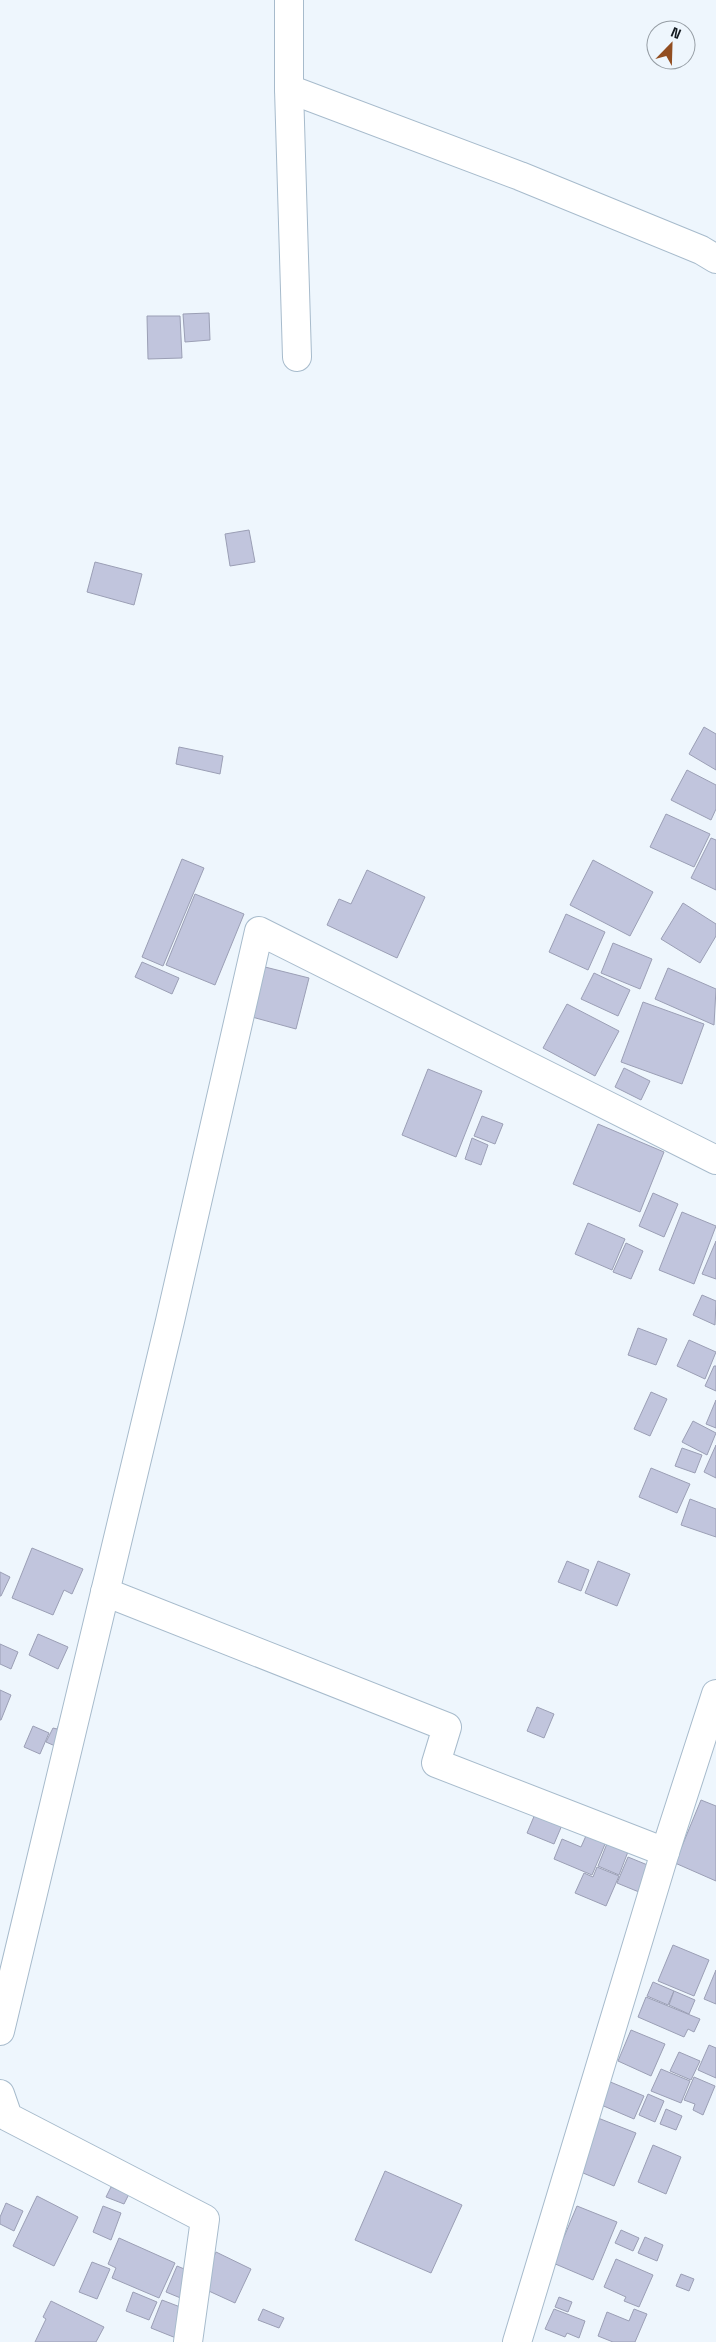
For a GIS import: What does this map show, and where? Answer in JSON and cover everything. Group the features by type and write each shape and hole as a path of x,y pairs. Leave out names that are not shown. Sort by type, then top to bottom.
{"street":[{"path":"289,0 289,89 297,357"},
{"path":"289,89 529,179 701,250 716,259"},
{"path":"0,2031 170,1322 258,931 716,1160"},
{"path":"106,1592 447,1727 436,1763 665,1852"},
{"path":"517,2342 665,1852 716,1694"},
{"path":"0,2094 8,2117 205,2219 188,2342"}],"building":[{"path":"209,313 210,340 185,342 183,314"},
{"path":"147,316 180,316 182,358 148,359"},
{"path":"249,530 255,562 230,566 225,534"},
{"path":"95,562 142,574 134,605 87,592"},
{"path":"704,727 716,734 716,770 689,754"},
{"path":"179,747 223,756 220,774 176,764"},
{"path":"687,770 716,785 716,809 711,820 671,800"},
{"path":"666,814 710,834 694,867 650,847"},
{"path":"711,838 716,840 716,890 691,878"},
{"path":"182,859 204,868 163,966 142,957"},
{"path":"593,860 653,892 630,936 570,905"},
{"path":"367,870 425,897 397,958 327,925 339,899 351,904"},
{"path":"195,894 244,914 215,985 166,965"},
{"path":"683,903 716,924 716,936 700,963 661,939"},
{"path":"566,914 605,932 588,970 549,952"},
{"path":"613,943 652,959 640,989 601,973"},
{"path":"142,962 179,978 172,994 135,977"},
{"path":"265,967 309,978 296,1029 252,1017"},
{"path":"668,968 716,989 714,1025 655,999"},
{"path":"594,973 630,990 618,1016 581,999"},
{"path":"643,1002 704,1024 682,1084 621,1062"},
{"path":"567,1004 619,1031 595,1076 543,1048"},
{"path":"624,1068 650,1081 641,1100 615,1087"},
{"path":"428,1069 482,1091 456,1157 402,1135"},
{"path":"482,1116 503,1124 495,1144 474,1136"},
{"path":"598,1124 664,1152 640,1212 573,1184"},
{"path":"472,1138 488,1145 481,1165 465,1159"},
{"path":"653,1193 678,1204 664,1237 639,1226"},
{"path":"682,1212 716,1226 694,1284 659,1270"},
{"path":"588,1223 625,1239 612,1270 575,1254"},
{"path":"716,1241 716,1279 702,1274"},
{"path":"626,1243 643,1251 631,1279 613,1272"},
{"path":"702,1295 716,1301 715,1325 693,1315"},
{"path":"638,1328 667,1339 656,1365 628,1355"},
{"path":"689,1340 716,1352 705,1379 677,1366"},
{"path":"714,1366 716,1366 716,1391 705,1386"},
{"path":"651,1392 667,1399 650,1436 634,1429"},
{"path":"716,1400 716,1428 706,1424"},
{"path":"693,1421 716,1433 707,1455 682,1442"},
{"path":"716,1445 716,1478 704,1472"},
{"path":"682,1448 702,1455 695,1473 675,1466"},
{"path":"651,1468 690,1484 677,1513 639,1497"},
{"path":"690,1499 716,1509 716,1537 681,1525"},
{"path":"32,1548 83,1569 72,1594 64,1590 53,1615 12,1598"},
{"path":"567,1561 589,1570 581,1591 558,1582"},
{"path":"598,1561 630,1574 617,1606 585,1593"},
{"path":"0,1572 10,1577 1,1596 0,1596"},
{"path":"38,1634 68,1647 58,1669 29,1655"},
{"path":"0,1644 18,1652 11,1669 0,1664"},
{"path":"0,1690 11,1695 1,1720 0,1720"},
{"path":"537,1707 554,1714 544,1738 527,1731"},
{"path":"62,1717 62,1749 46,1742 53,1728 57,1729"},
{"path":"33,1726 49,1733 40,1754 24,1747"},
{"path":"701,1800 716,1806 716,1881 675,1863"},
{"path":"538,1807 565,1818 554,1844 527,1833"},
{"path":"589,1829 608,1837 592,1875 554,1859 562,1839 581,1847"},
{"path":"610,1836 631,1844 619,1875 598,1866"},
{"path":"628,1857 650,1866 639,1892 617,1883"},
{"path":"597,1867 619,1876 606,1906 575,1893 584,1873 593,1877"},
{"path":"673,1945 709,1960 694,1996 658,1981"},
{"path":"716,1970 716,2004 704,1999"},
{"path":"653,1982 674,1991 668,2005 647,1996"},
{"path":"674,1991 695,2000 689,2014 669,2005"},
{"path":"646,1997 700,2019 694,2032 688,2029 684,2037 638,2017"},
{"path":"631,2030 665,2044 651,2076 618,2061"},
{"path":"709,2045 716,2048 716,2078 698,2070"},
{"path":"679,2052 700,2061 691,2080 670,2071"},
{"path":"661,2069 690,2081 681,2103 651,2091"},
{"path":"694,2077 715,2086 703,2115 693,2110 695,2104 684,2100"},
{"path":"608,2081 644,2096 634,2119 599,2104"},
{"path":"648,2094 664,2101 655,2122 639,2115"},
{"path":"666,2109 682,2116 676,2130 660,2124"},
{"path":"598,2118 636,2133 614,2186 576,2170"},
{"path":"653,2145 681,2157 666,2194 638,2182"},
{"path":"385,2171 462,2205 431,2273 355,2240"},
{"path":"111,2187 129,2194 124,2204 106,2197"},
{"path":"37,2196 78,2217 54,2266 13,2246"},
{"path":"6,2203 23,2211 14,2231 0,2224 0,2217"},
{"path":"103,2206 121,2213 111,2240 93,2232"},
{"path":"577,2206 617,2222 593,2280 553,2263"},
{"path":"621,2230 639,2238 633,2251 615,2243"},
{"path":"645,2237 663,2245 657,2261 638,2253"},
{"path":"119,2238 175,2263 159,2298 112,2278 116,2268 108,2264"},
{"path":"216,2252 251,2269 235,2303 200,2287"},
{"path":"616,2259 653,2275 639,2307 624,2301 626,2297 604,2287"},
{"path":"92,2262 110,2269 97,2299 79,2292"},
{"path":"177,2266 194,2273 183,2299 166,2292"},
{"path":"681,2274 694,2279 689,2291 676,2286"},
{"path":"133,2292 157,2302 149,2320 126,2311"},
{"path":"559,2297 572,2302 568,2312 555,2307"},
{"path":"162,2300 188,2310 176,2338 151,2328"},
{"path":"51,2301 104,2327 96,2342 35,2342 46,2319 43,2317"},
{"path":"263,2309 284,2318 279,2328 258,2320"},
{"path":"554,2309 585,2321 579,2338 567,2333 565,2337 545,2329"},
{"path":"634,2309 647,2314 635,2342 613,2342 598,2336 607,2312 629,2321"}]}
